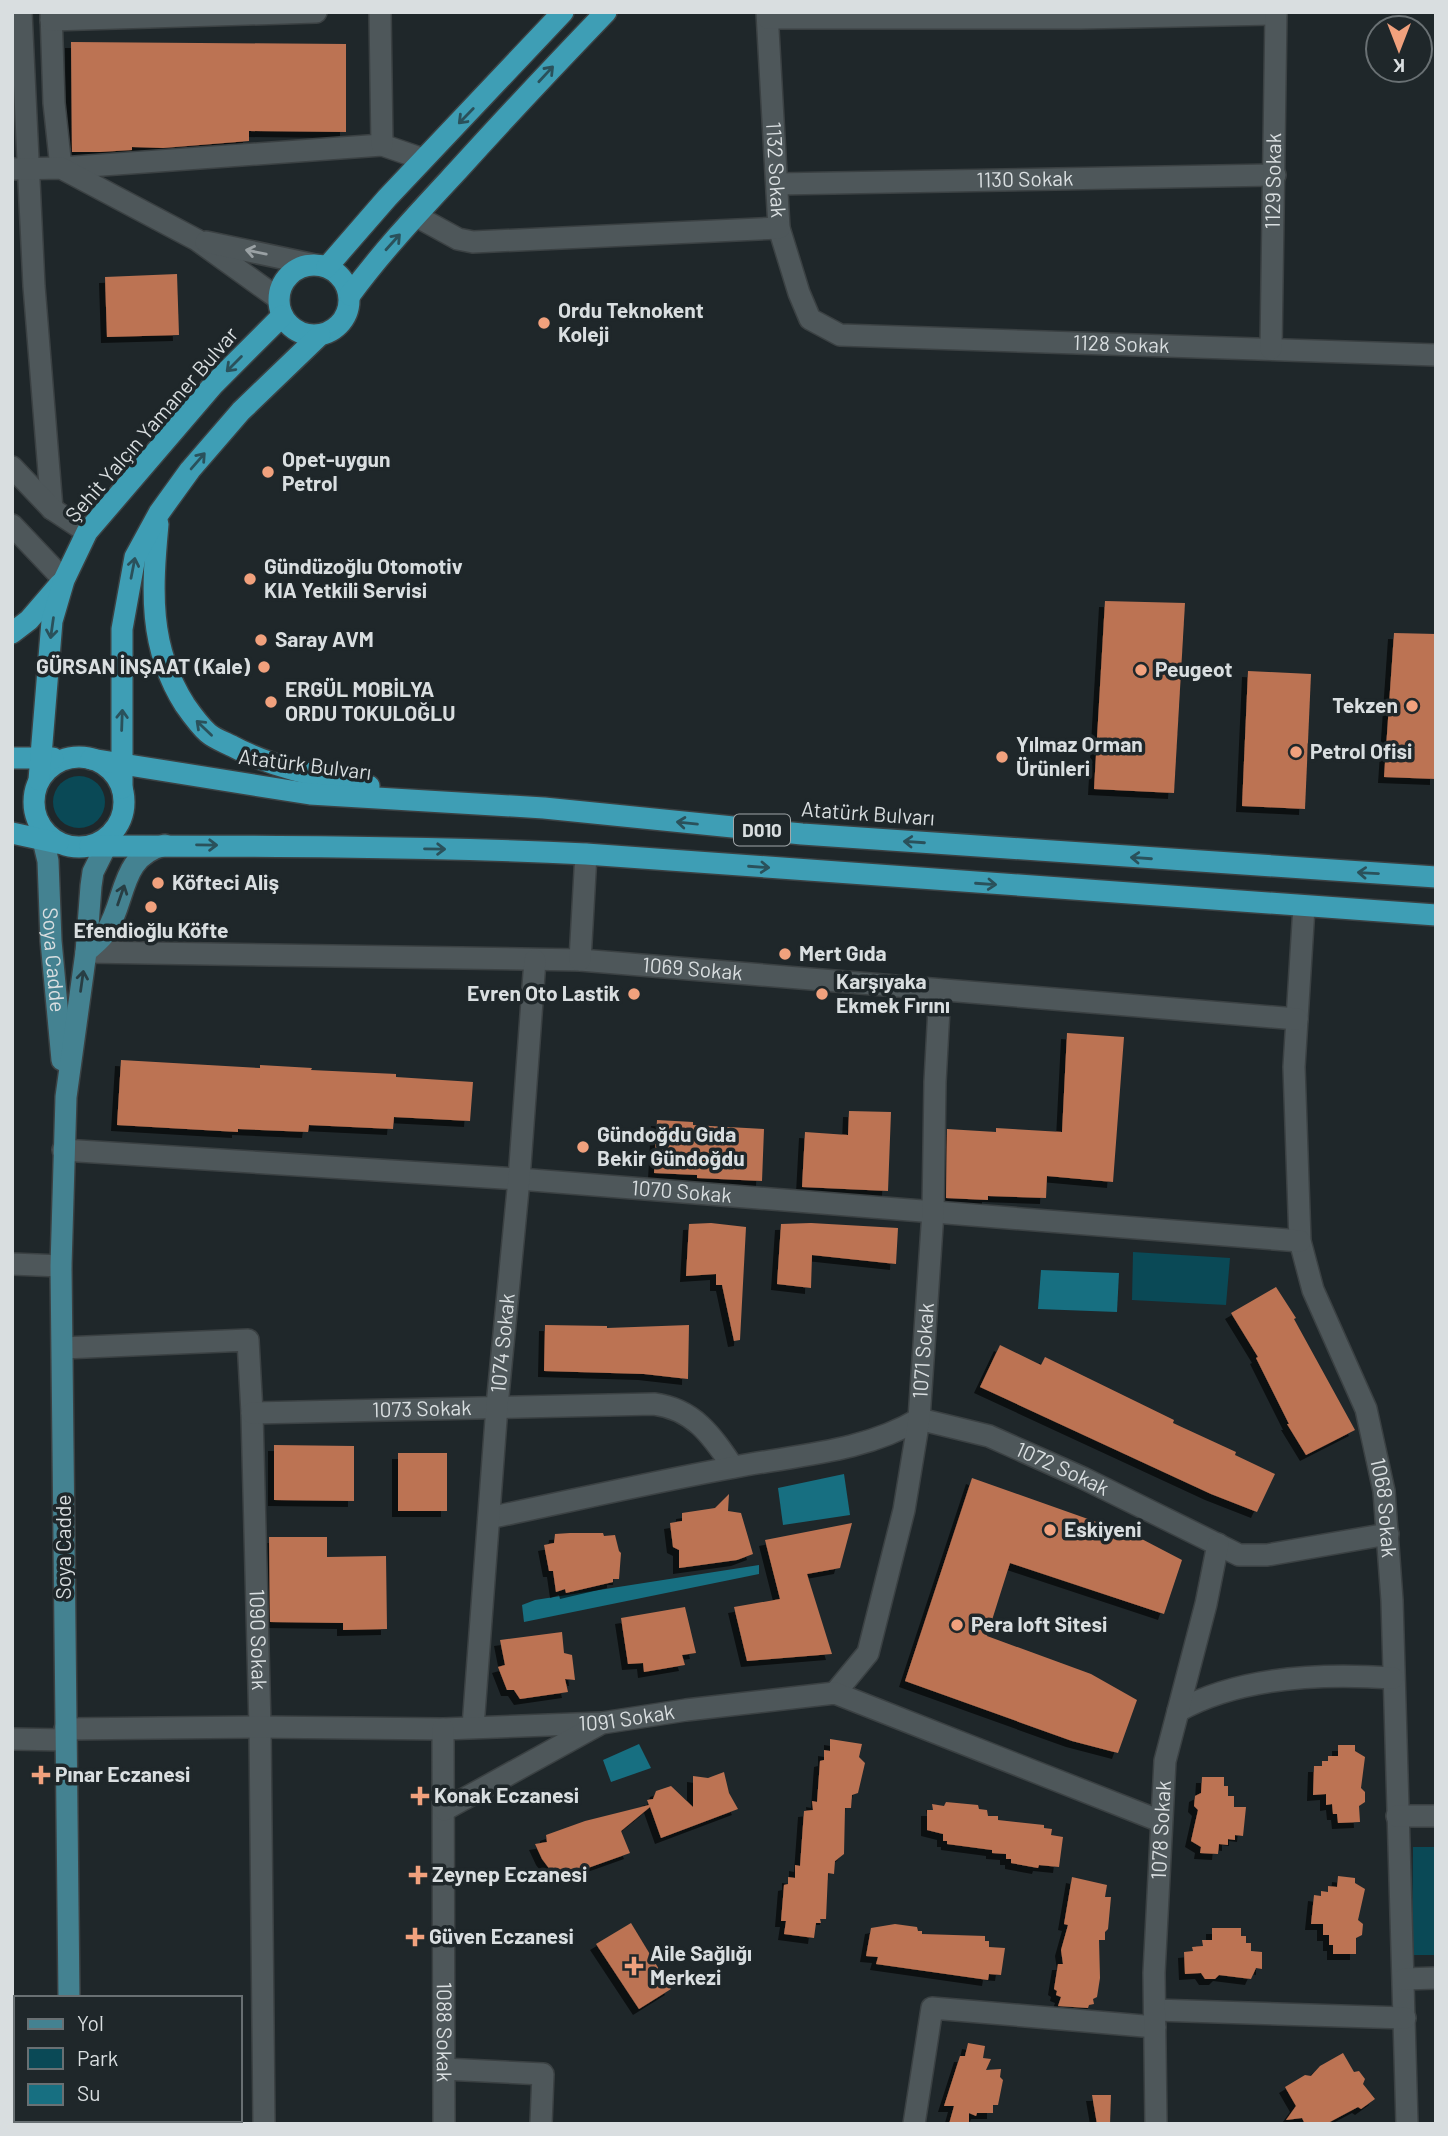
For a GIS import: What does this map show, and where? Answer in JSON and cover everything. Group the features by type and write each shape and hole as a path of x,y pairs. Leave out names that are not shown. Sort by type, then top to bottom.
{"highway":[{"path":"321,266 563,12"},
{"path":"350,295 373,264 416,216 606,12"},
{"path":"321,266 338,274 346,283 350,295 350,306 340,326 320,335 298,332 289,325 281,308 284,282 292,273 303,267 321,266"},
{"name":"Şehit Yalçın Yamaner Bulvar","path":"39,780 52,621 64,580 87,532 281,308"},
{"path":"12,833 47,835 75,847 104,840 121,817 124,802 121,764 122,629 135,557 159,513 190,470 241,411 320,335"},
{"path":"159,513 153,581 155,618 162,657 174,687 196,721 210,735 246,754 303,774 478,804"},
{"path":"12,633 29,620 64,580"},
{"name":"Atatürk Bulvarı","path":"12,758 84,758 310,794 558,810 802,834 1436,877"},
{"path":"47,835 34,802 39,780 49,768 62,760 84,758 110,770 122,788"},
{"name":"D010","path":"104,840 165,845 500,850 586,854 1436,915"}],"main road":[{"name":"Soya Cadde","path":"47,835 51,941 66,1097"},
{"name":"Soya Cadde","path":"69,1996 61,1266 63,1150 66,1097 86,952 93,872 104,840"},
{"name":"Soya Cadde","path":"86,952 106,933 127,877 137,860 155,847 165,845"}],"street":[{"path":"61,168 54,103 51,16 316,12"},
{"path":"380,12 383,145"},
{"path":"768,15 1081,18 1276,13"},
{"name":"1129 Sokak","path":"1271,349 1276,13"},
{"name":"1132 Sokak","path":"768,15 779,228 810,320"},
{"path":"18,20 20,169 52,509"},
{"path":"20,169 383,145 423,159"},
{"path":"61,168 197,240 281,308"},
{"name":"1130 Sokak","path":"776,184 1275,176"},
{"path":"416,216 458,239 473,242 779,228"},
{"path":"197,240 321,266"},
{"name":"1128 Sokak","path":"810,320 840,335 1436,355"},
{"path":"12,467 52,509 87,532"},
{"path":"12,526 64,580"},
{"path":"580,960 586,854"},
{"name":"1068 Sokak","path":"1304,907 1294,1067 1300,1241 1313,1290 1366,1409 1384,1491 1392,1600 1392,1678 1407,2124"},
{"name":"1069 Sokak","path":"86,952 580,960 1297,1019"},
{"name":"1074 Sokak","path":"473,1727 535,960"},
{"name":"1071 Sokak","path":"835,1693 868,1653 904,1510 919,1419 933,1212 940,990"},
{"name":"1070 Sokak","path":"63,1150 519,1179 1300,1241"},
{"path":"12,1264 61,1266"},
{"name":"1090 Sokak","path":"63,1348 248,1340 260,1727 264,2124"},
{"name":"1073 Sokak","path":"252,1413 497,1406 672,1406 712,1436 733,1467"},
{"path":"489,1518 733,1467 848,1448 898,1431 919,1419"},
{"name":"1072 Sokak","path":"919,1419 989,1436 1083,1478 1239,1555 1267,1555 1388,1534"},
{"name":"1078 Sokak","path":"1156,2124 1154,1973 1165,1761 1203,1615 1218,1545"},
{"path":"1178,1711 1199,1699 1234,1687 1298,1679 1392,1678"},
{"name":"1091 Sokak","path":"12,1739 65,1734 260,1727 443,1729 602,1723 686,1710 835,1693 1160,1821"},
{"path":"443,1810 602,1723"},
{"name":"1088 Sokak","path":"443,1729 444,2124"},
{"path":"1397,1815 1436,1815"},
{"path":"1404,1979 1436,1978"},
{"path":"914,2124 932,2008 1155,2019 1405,2018"},
{"path":"444,2069 542,2074 541,2124"}],"green space":[{"path":"79,776 89,778 97,784 103,792 103,812 97,820 89,826 79,828 69,826 61,820 55,812 53,802 55,792 61,784 69,778"},
{"path":"1133,1252 1230,1258 1226,1305 1132,1300"},
{"path":"1413,1847 1436,1847 1436,1955 1412,1955"}],"water":[{"path":"1041,1270 1119,1273 1117,1312 1038,1309"},
{"path":"844,1474 850,1515 783,1525 778,1488"},
{"path":"759,1565 759,1574 524,1622 522,1605 535,1600"},
{"path":"639,1744 651,1768 611,1782 603,1760"}],"building":[{"path":"71,42 346,44 346,132 249,131 249,141 72,152"},
{"path":"177,274 179,335 107,337 105,277"},
{"name":"Peugeot","path":"1105,601 1185,603 1174,793 1094,789"},
{"name":"Tekzen","path":"1394,633 1436,634 1436,779 1384,777"},
{"path":"1248,671 1311,674 1305,809 1242,806"},
{"path":"1067,1033 1124,1037 1113,1182 1047,1176 1046,1198 946,1198 947,1129 996,1132 996,1128 1062,1132"},
{"path":"121,1060 260,1068 260,1065 312,1068 311,1070 396,1074 396,1077 473,1082 470,1121 394,1117 393,1129 309,1125 308,1132 238,1129 238,1132 117,1125"},
{"path":"849,1111 891,1112 888,1191 802,1187 805,1132 848,1135"},
{"path":"657,1120 764,1129 762,1181 654,1173"},
{"path":"711,1223 746,1227 740,1340 734,1341 722,1285 716,1285 716,1274 686,1276 689,1224"},
{"path":"781,1224 898,1228 896,1264 812,1255 811,1288 777,1284"},
{"path":"1276,1287 1296,1318 1294,1319 1355,1430 1306,1455 1287,1424 1256,1358 1258,1357 1231,1313"},
{"path":"545,1325 607,1328 689,1325 688,1379 644,1374 544,1371"},
{"path":"1000,1345 1041,1365 1045,1357 1174,1420 1173,1423 1236,1452 1235,1455 1275,1474 1257,1512 1211,1494 980,1387"},
{"path":"274,1445 354,1446 354,1501 274,1500"},
{"path":"398,1453 447,1453 447,1511 398,1511"},
{"name":"Pera loft Sitesi","path":"972,1478 1136,1536 1182,1560 1164,1614 1010,1563 987,1636 1091,1674 1137,1700 1118,1753 1072,1741 905,1681"},
{"path":"729,1494 728,1511 741,1513 753,1554 737,1560 679,1568 679,1550 673,1547 670,1523 682,1521 682,1513 715,1508"},
{"path":"852,1523 840,1568 807,1574 832,1654 747,1661 734,1607 780,1599 765,1540"},
{"path":"555,1534 615,1535 621,1553 619,1579 566,1593 565,1589 556,1592 553,1571 549,1571 544,1545 554,1543"},
{"path":"269,1537 327,1537 327,1557 386,1556 387,1629 343,1630 343,1623 270,1622"},
{"path":"685,1607 696,1653 682,1655 685,1665 644,1672 643,1663 628,1664 621,1618"},
{"path":"562,1632 564,1653 572,1655 575,1680 565,1679 568,1692 520,1699 514,1690 507,1690 498,1667 505,1665 500,1640"},
{"path":"830,1739 862,1744 859,1757 865,1763 858,1793 852,1795 851,1808 845,1808 844,1854 835,1861 834,1874 828,1873 826,1919 820,1919 821,1923 816,1923 814,1938 784,1934 786,1921 781,1921 784,1885 788,1884 788,1877 795,1878 795,1865 800,1866 804,1811 813,1810 812,1801 817,1802 820,1761 824,1760 824,1750 830,1751"},
{"path":"1338,1745 1355,1745 1355,1751 1365,1757 1361,1788 1365,1792 1365,1802 1359,1806 1360,1822 1338,1823 1332,1804 1326,1805 1326,1794 1313,1795 1314,1766 1322,1766 1322,1761 1328,1761 1328,1756 1338,1756"},
{"path":"724,1772 729,1793 738,1809 661,1838 650,1807 621,1831 630,1853 557,1879 535,1844 547,1842 546,1835 585,1821 649,1805 647,1800 653,1799 656,1791 671,1786 693,1807 693,1776 708,1778"},
{"path":"1202,1777 1224,1777 1228,1796 1234,1796 1234,1807 1246,1807 1243,1836 1235,1835 1235,1840 1228,1839 1228,1845 1219,1844 1218,1854 1200,1853 1201,1847 1191,1841 1198,1810 1194,1806 1195,1796 1201,1793"},
{"path":"946,1802 978,1805 979,1809 987,1810 988,1816 998,1816 998,1820 1044,1825 1044,1828 1052,1829 1051,1835 1063,1837 1059,1867 1039,1865 1038,1868 1011,1863 1011,1859 1006,1859 1006,1854 947,1844 947,1841 943,1841 943,1834 927,1830 927,1810 933,1810 932,1804 944,1806"},
{"path":"1338,1876 1355,1878 1355,1883 1365,1889 1358,1920 1363,1924 1362,1935 1356,1938 1356,1954 1333,1954 1329,1935 1323,1935 1323,1924 1311,1924 1314,1895 1321,1896 1321,1891 1328,1892 1328,1886 1337,1887"},
{"path":"1072,1877 1107,1885 1105,1897 1111,1897 1105,1940 1099,1940 1100,1978 1097,1997 1093,1999 1094,2004 1088,2008 1058,2006 1061,1997 1056,1995 1057,1991 1054,1989 1058,1964 1063,1964 1061,1950 1068,1925 1064,1924"},
{"name":"Aile Sağlığı Merkezi","path":"631,1923 671,1989 639,2009 596,1944"},
{"path":"895,1924 917,1927 922,1934 985,1936 989,1947 1005,1948 1001,1975 989,1974 988,1980 876,1964 878,1957 866,1956 871,1928"},
{"path":"1212,1928 1241,1928 1241,1936 1246,1936 1246,1943 1251,1943 1251,1951 1262,1952 1262,1969 1256,1968 1251,1979 1219,1975 1215,1979 1205,1979 1201,1973 1185,1974 1184,1952 1193,1951 1192,1947 1203,1946 1202,1940 1212,1940"},
{"path":"968,2043 985,2046 983,2058 991,2059 986,2070 1001,2069 1000,2077 1003,2080 998,2105 993,2105 993,2113 977,2113 976,2116 969,2113 969,2124 949,2124 954,2106 944,2106 960,2056 965,2056"},
{"path":"1343,2053 1354,2072 1359,2071 1365,2079 1363,2084 1375,2099 1361,2109 1358,2107 1326,2124 1305,2124 1302,2118 1286,2120 1296,2106 1285,2087 1305,2075 1311,2076 1320,2066"},
{"path":"1092,2095 1111,2095 1110,2124 1097,2124"}],"place":[{"name":"Ordu Teknokent Koleji","path":"544,323"},
{"name":"Opet-uygun Petrol","path":"268,472"},
{"name":"Gündüzoğlu Otomotiv KIA Yetkili Servisi","path":"250,579"},
{"name":"Saray AVM","path":"261,640"},
{"name":"GÜRSAN İNŞAAT (Kale)","path":"264,667"},
{"name":"Peugeot","path":"1141,670"},
{"name":"ERGÜL MOBİLYA ORDU TOKULOĞLU","path":"271,702"},
{"name":"Tekzen","path":"1412,706"},
{"name":"Petrol Ofisi","path":"1296,752"},
{"name":"Yılmaz Orman Ürünleri","path":"1002,757"},
{"name":"Köfteci Aliş","path":"158,883"},
{"name":"Efendioğlu Köfte","path":"151,907"},
{"name":"Mert Gıda","path":"785,954"},
{"name":"Evren Oto Lastik","path":"634,994"},
{"name":"Karşıyaka Ekmek Fırını","path":"822,994"},
{"name":"Gündoğdu Gıda Bekir Gündoğdu","path":"583,1147"},
{"name":"Eskiyeni","path":"1050,1530"},
{"name":"Pera loft Sitesi","path":"957,1625"},
{"name":"Pınar Eczanesi","path":"41,1775"},
{"name":"Konak Eczanesi","path":"420,1796"},
{"name":"Zeynep Eczanesi","path":"418,1875"},
{"name":"Güven Eczanesi","path":"415,1937"},
{"name":"Aile Sağlığı Merkezi","path":"634,1966"}]}
